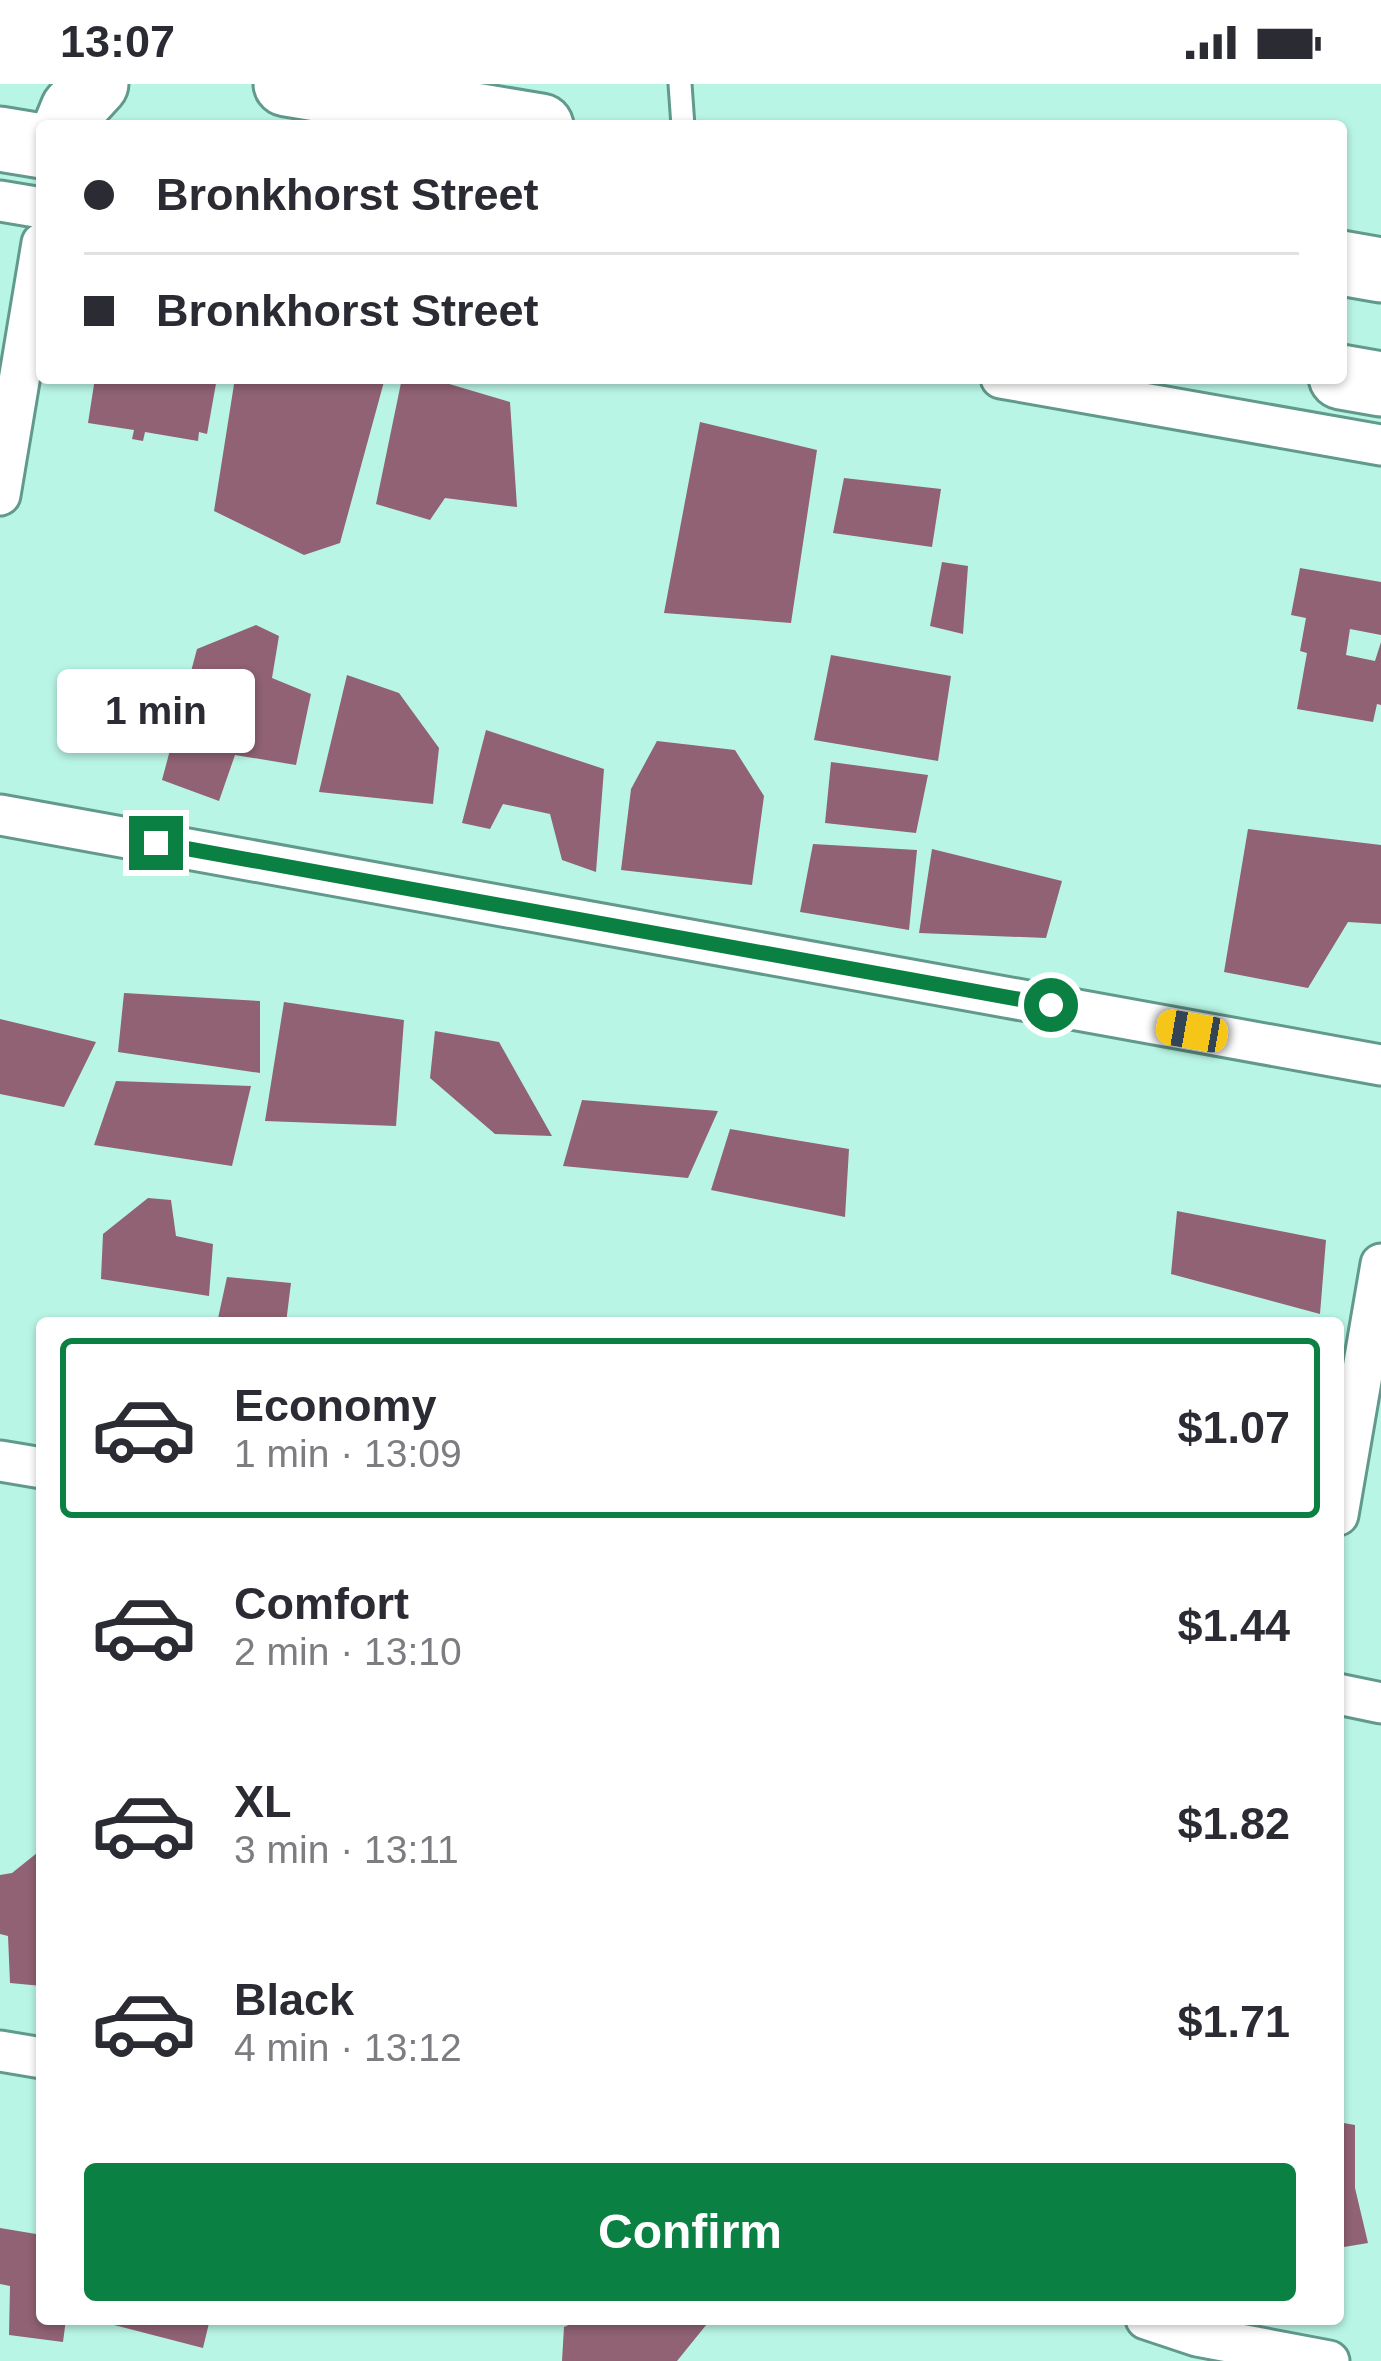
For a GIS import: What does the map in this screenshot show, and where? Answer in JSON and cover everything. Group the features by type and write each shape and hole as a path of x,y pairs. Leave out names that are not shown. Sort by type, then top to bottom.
{"main road":[{"path":"29,84 45,120"},
{"path":"68,120 96,84"},
{"path":"286,84 505,120"},
{"path":"0,139 36,145"},
{"path":"1347,264 1381,270"},
{"path":"1347,378 1381,384"}],"street":[{"path":"0,201 36,207"},
{"path":"0,495 36,279"},
{"path":"1035,384 1381,446"},
{"path":"0,815 1381,1065"},
{"path":"1344,1480 1381,1264"},
{"path":"0,1461 36,1467"},
{"path":"1344,1695 1381,1702"},
{"path":"0,2051 36,2057"},
{"path":"1160,2325 1191,2339 1329,2361"}],"lane":[{"path":"680,84 683,120"}],"building":[{"path":"94,384 216,384 207,434 199,432 198,441 145,432 143,441 132,439 134,430 88,423"},
{"path":"234,384 383,384 340,543 304,555 214,511"},
{"path":"401,384 449,384 510,402 517,507 445,498 430,520 376,504"},
{"path":"700,422 817,450 791,623 664,613"},
{"path":"844,478 941,489 932,547 833,533"},
{"path":"942,562 968,566 963,634 930,626"},
{"path":"1300,568 1381,582 1381,635 1350,629 1346,655 1375,661 1381,642 1381,705 1377,704 1373,722 1297,709 1307,653 1300,651 1306,618 1291,615"},
{"path":"256,625 279,636 272,678 311,694 296,765 235,755 219,801 162,780 197,649"},
{"path":"831,655 951,676 938,761 814,740"},
{"path":"347,675 399,693 439,748 433,804 319,792"},
{"path":"486,730 604,769 596,872 562,860 550,814 503,804 490,829 462,823"},
{"path":"657,741 735,750 764,796 752,885 621,870 631,789"},
{"path":"831,762 928,775 916,833 825,823"},
{"path":"1248,829 1381,845 1381,924 1348,922 1308,988 1224,972"},
{"path":"813,844 917,850 909,930 800,912"},
{"path":"932,849 1062,881 1046,938 919,933"},
{"path":"124,993 260,1001 260,1073 118,1052"},
{"path":"284,1002 404,1020 396,1126 265,1121"},
{"path":"0,1019 96,1042 64,1107 0,1094"},
{"path":"435,1031 499,1042 552,1136 495,1134 430,1078"},
{"path":"116,1081 251,1086 232,1166 94,1145"},
{"path":"582,1100 718,1111 688,1178 563,1166"},
{"path":"730,1129 849,1149 845,1217 711,1190"},
{"path":"148,1198 171,1200 176,1236 213,1244 209,1296 101,1279 103,1234"},
{"path":"1177,1211 1326,1240 1320,1314 1171,1274"},
{"path":"227,1277 291,1283 287,1317 218,1317"},
{"path":"36,1854 36,1985 10,1983 8,1936 0,1934 0,1875 12,1873"},
{"path":"1344,2123 1355,2125 1355,2188 1368,2243 1344,2247"},
{"path":"0,2228 36,2234 36,2325 65,2325 63,2342 9,2335 10,2286 0,2284"},
{"path":"114,2325 209,2325 203,2348"},
{"path":"706,2325 677,2361 562,2361 564,2327"}],"route":[{"path":"156,843 1051,1005"}]}
